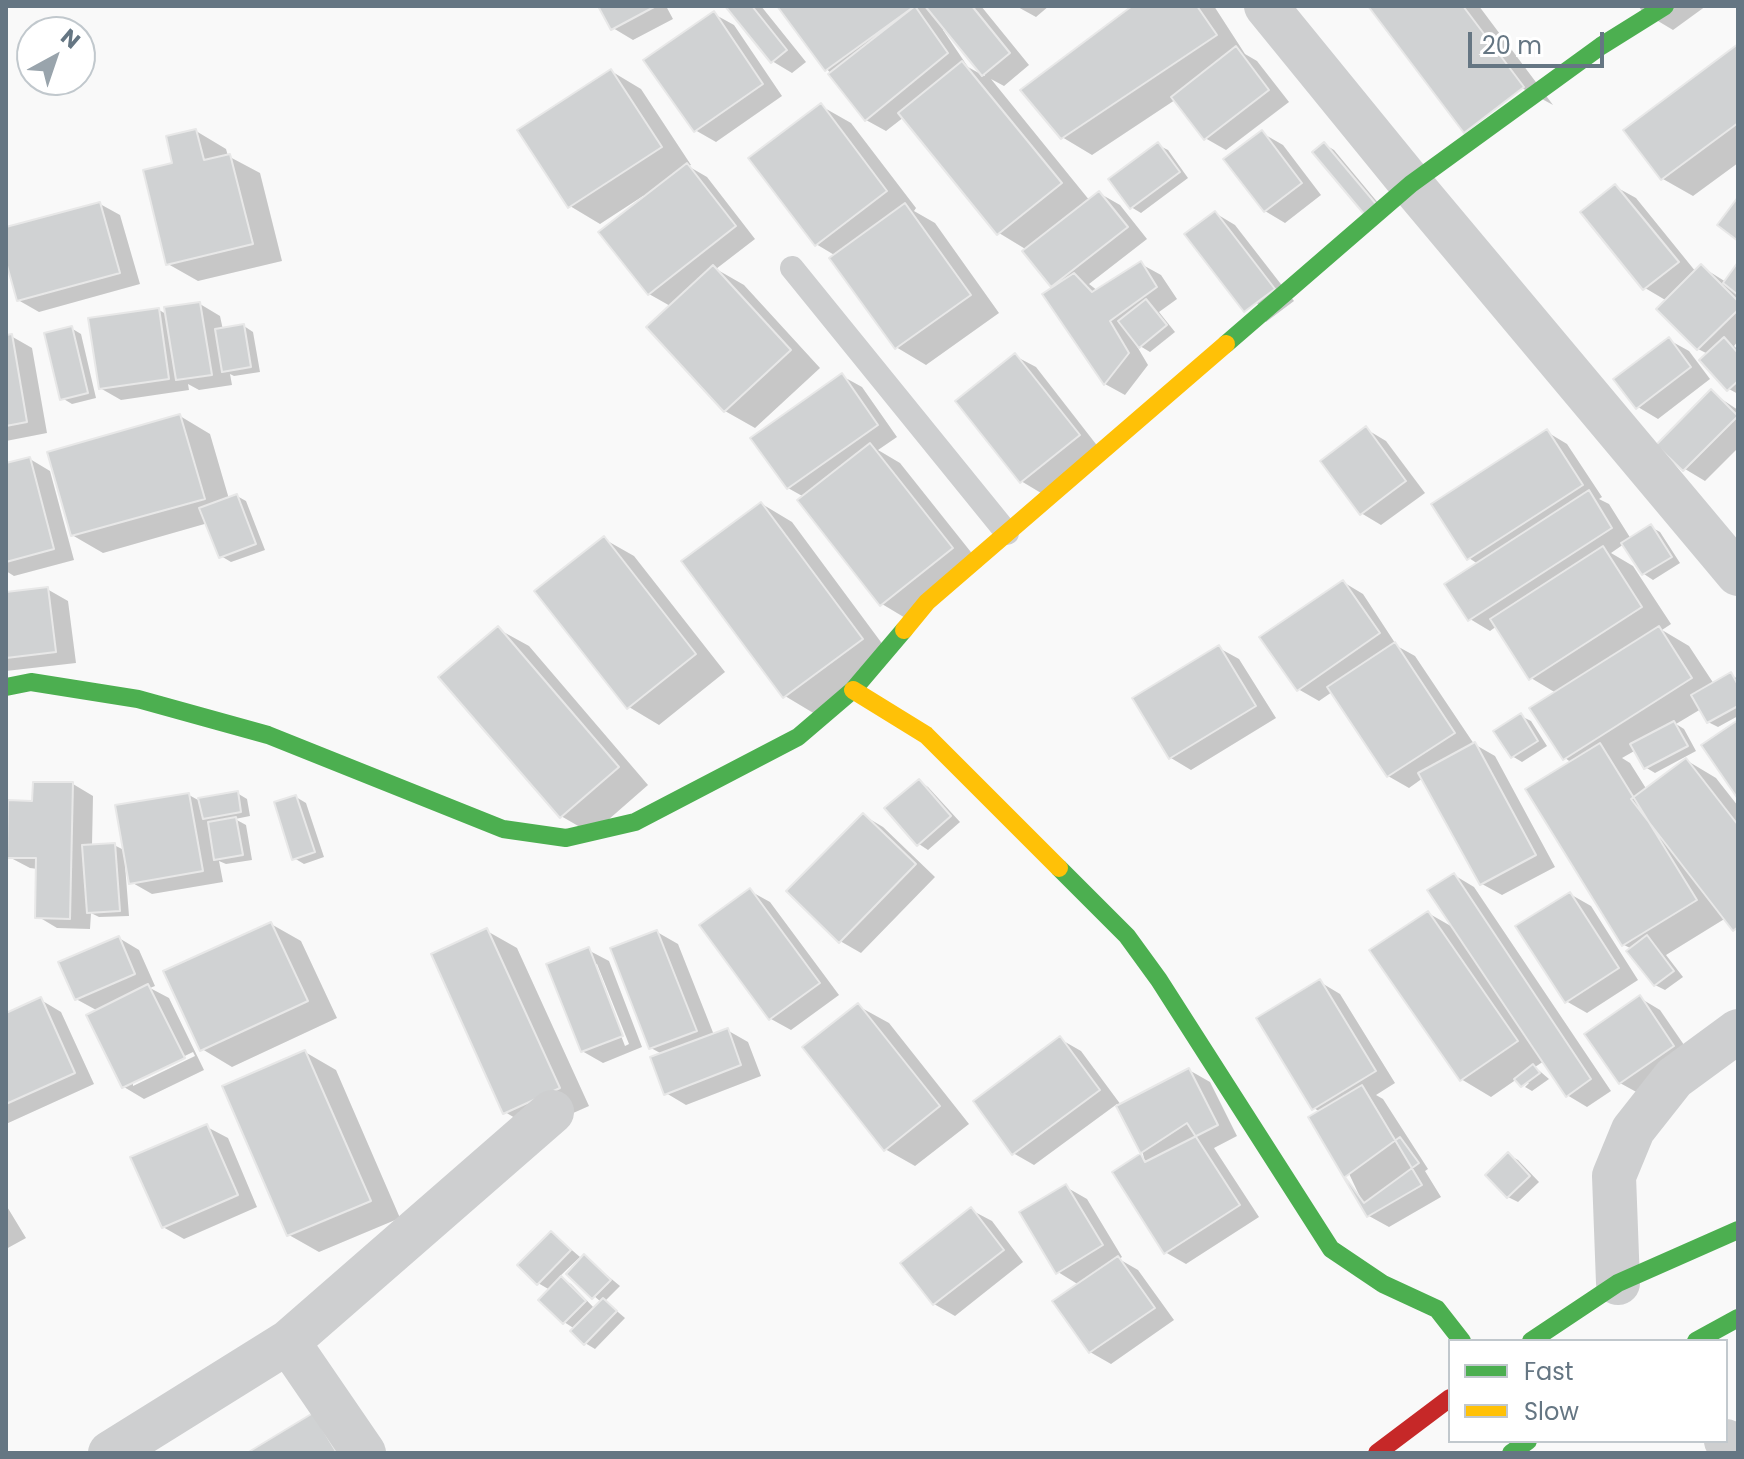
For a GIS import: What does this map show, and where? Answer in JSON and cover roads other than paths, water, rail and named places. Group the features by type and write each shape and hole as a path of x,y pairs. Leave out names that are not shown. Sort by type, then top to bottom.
{"street":[{"path":"1266,6 1738,574"},
{"path":"6,687 31,682 138,699 268,735 503,829 566,838 635,822 798,737 853,690 927,602 1411,184 1601,46 1665,6"},
{"path":"853,690 926,735 1127,936 1159,980 1331,1249 1383,1284 1437,1309 1460,1339"},
{"path":"1618,1283 1614,1176 1633,1130 1674,1078 1738,1031"},
{"path":"110,1453 288,1342 552,1112"},
{"path":"1534,1339 1618,1283 1738,1230"},
{"path":"1700,1339 1738,1318"},
{"path":"288,1342 364,1453"},
{"path":"1377,1453 1448,1400"}],"lane":[{"path":"792,268 1007,533"}]}
